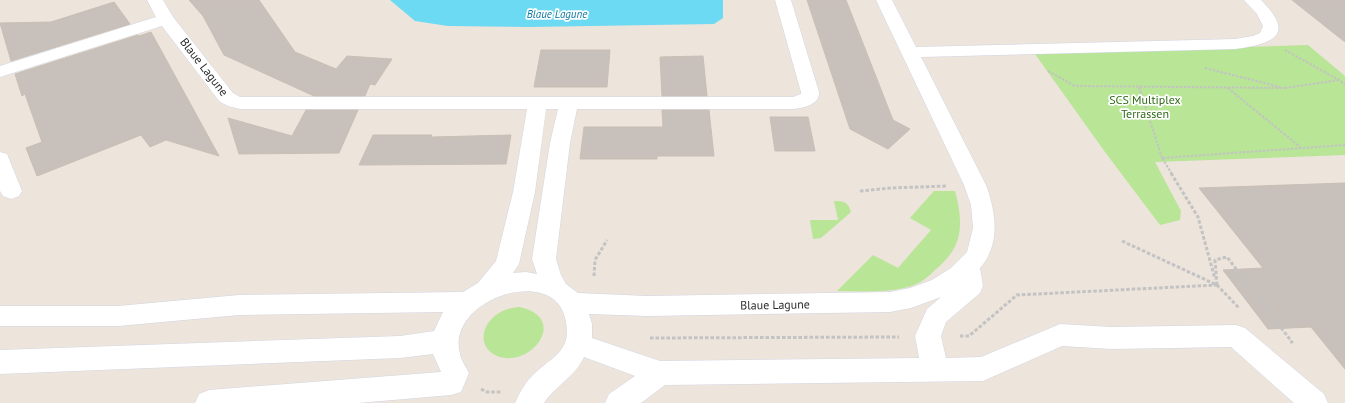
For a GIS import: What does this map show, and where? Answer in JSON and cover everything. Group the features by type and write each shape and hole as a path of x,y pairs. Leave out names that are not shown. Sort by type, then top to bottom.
{"lane":[{"name":"Blaue Lagune","path":"155,0 166,19 226,97 240,103 793,103 805,100 810,96 810,92 783,0"},
{"name":"Blaue Lagune","path":"565,296 678,306 890,302 912,298 940,287 960,275 978,255 984,228 982,205 975,185 949,130 884,0"},
{"path":"910,52 1250,43 1268,37 1272,26 1263,10 1252,0"},
{"path":"0,72 166,19"},
{"path":"488,288 507,264 524,192 537,103"},
{"path":"536,393 565,365 578,344 580,322 565,296 548,272 544,258 560,143 569,103"},
{"path":"0,159 11,191"},
{"path":"935,370 928,336 936,316 971,286 968,266"},
{"path":"209,403 451,383 455,373 449,364 445,341 452,320 466,302 488,288 512,281 536,281 565,296"},
{"path":"0,316 118,316 239,305 466,302"},
{"path":"578,344 660,374 983,369 1060,335 1111,338 1236,336 1314,403"},
{"path":"0,362 400,347 445,341"},
{"path":"619,403 660,374"}],"path":[{"path":"1291,46 1285,50 1339,80 1345,85"},
{"path":"1009,50 1076,86 1286,88 1339,80"},
{"path":"1204,68 1286,88"},
{"path":"1139,87 1162,158 1198,217 1217,285"},
{"path":"1228,88 1301,148"},
{"path":"1162,158 1345,145"},
{"path":"860,191 891,188 953,186"},
{"path":"1122,241 1217,285 1244,314"},
{"path":"1217,285 1215,260 1227,257 1292,342 1285,342"},
{"path":"455,373 464,381 487,392 536,393"}],"green space":[{"name":"SCS Multiplex Terrassen","path":"1308,45 1345,76 1345,155 1155,162 1181,211 1180,220 1160,225 1105,152 1035,54"},
{"path":"934,191 955,191 960,214 959,235 956,244 944,261 931,274 917,284 909,287 896,290 879,291 837,291 873,255 898,268 931,230 910,218"},
{"path":"834,201 845,203 851,212 821,238 813,239 810,220 838,220"},
{"path":"519,307 535,313 542,322 543,332 539,342 531,350 520,356 508,358 495,355 489,351 484,340 484,334 489,322 499,313"}],"water":[{"name":"Blaue Lagune","path":"390,0 723,0 723,18 714,24 529,27 448,26 415,21"}],"building":[{"path":"189,0 259,0 295,52 336,69 347,56 392,59 375,85 370,84 365,96 314,96 224,55 203,16"},
{"path":"807,0 846,0 893,120 910,129 888,149 850,129"},
{"path":"1292,0 1345,0 1345,42"},
{"path":"114,2 130,24 11,61 0,23 51,22"},
{"path":"151,32 219,156 166,140 150,147 141,135 37,176 26,148 42,142 25,94 22,96 15,74"},
{"path":"541,50 610,50 607,87 534,87"},
{"path":"703,56 707,96 662,96 660,57"},
{"path":"306,110 358,110 339,153 239,154 228,118 292,136"},
{"path":"662,110 709,110 714,156 657,156 657,159 580,159 584,127 663,127"},
{"path":"770,117 808,117 815,151 775,151"},
{"path":"373,135 432,135 431,137 511,135 506,164 359,165"},
{"path":"1345,183 1345,369 1311,327 1268,329 1223,270 1263,268 1199,188"}]}
